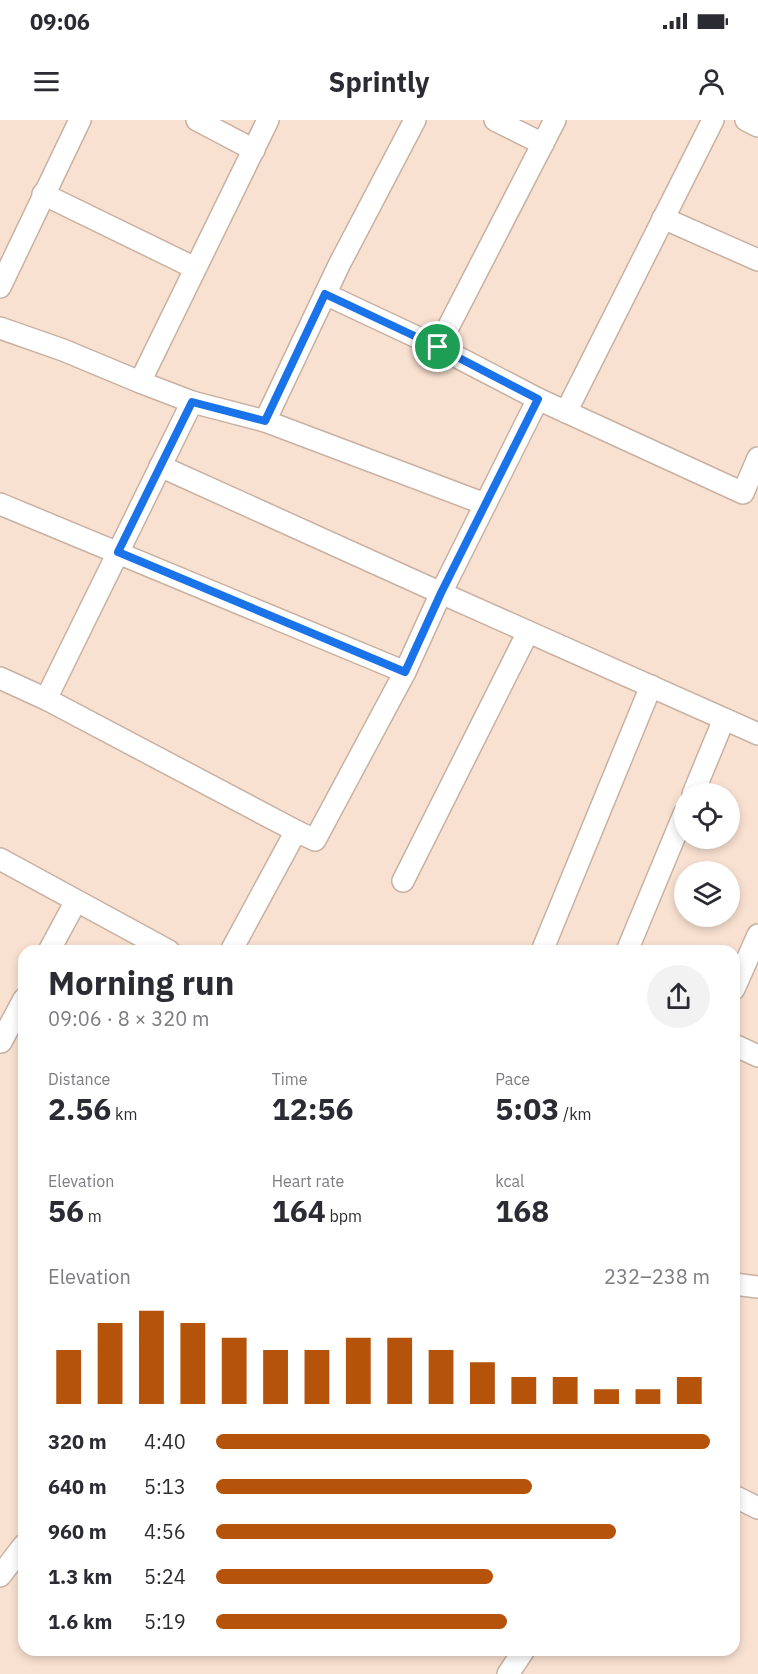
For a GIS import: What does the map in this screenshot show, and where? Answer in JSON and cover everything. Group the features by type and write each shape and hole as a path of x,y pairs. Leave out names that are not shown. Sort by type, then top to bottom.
{"street":[{"path":"0,287 80,120"},
{"path":"197,120 254,150"},
{"path":"140,382 268,120"},
{"path":"265,421 325,294 415,120"},
{"path":"495,120 543,144"},
{"path":"438,347 555,120"},
{"path":"566,412 713,120"},
{"path":"746,120 758,126"},
{"path":"43,194 195,268"},
{"path":"663,218 758,260"},
{"path":"325,294 438,347 538,399 743,493 758,458"},
{"path":"0,328 63,350 192,402 265,421 485,504"},
{"path":"0,678 45,699 315,840 405,672 441,593 538,399"},
{"path":"45,699 192,402"},
{"path":"160,466 758,734"},
{"path":"0,504 405,672"},
{"path":"403,881 528,632"},
{"path":"544,945 651,686"},
{"path":"698,783 724,719"},
{"path":"234,945 296,831"},
{"path":"629,945 674,838"},
{"path":"0,859 158,945"},
{"path":"53,945 76,901"},
{"path":"740,979 754,957 758,935"},
{"path":"0,1041 18,1010"},
{"path":"740,1048 758,1056"},
{"path":"740,1285 758,1287"},
{"path":"740,1499 758,1508"},
{"path":"0,1576 18,1553"},
{"path":"508,1674 520,1656"}],"route":[{"path":"325,294 438,347 538,399 441,593 405,672 118,552 192,402 265,421 325,294"}]}
